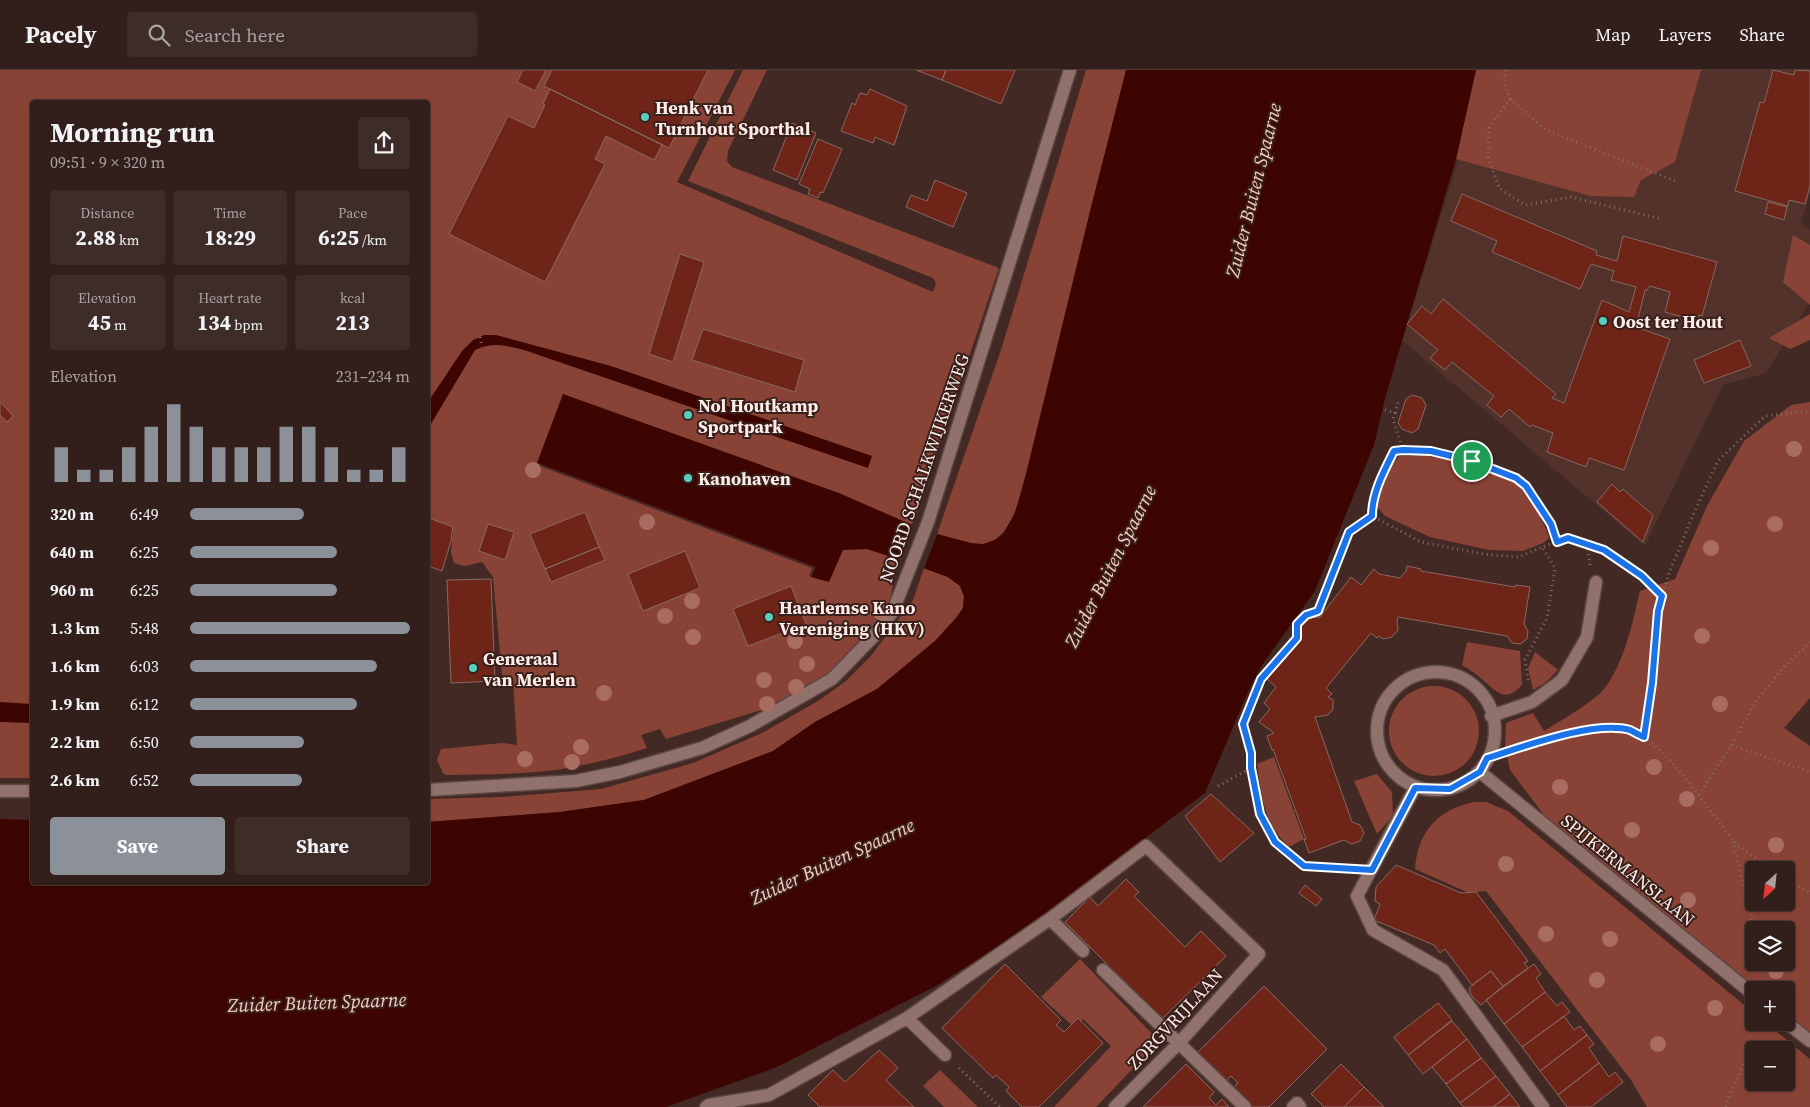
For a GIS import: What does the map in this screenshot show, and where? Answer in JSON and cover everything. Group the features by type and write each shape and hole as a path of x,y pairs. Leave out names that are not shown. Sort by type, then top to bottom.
{"street":[{"name":"NOORD SCHALKWIJKERWEG","path":"430,790 576,780 620,772 702,748 750,726 832,679 874,636 893,611 928,522 1070,70"},
{"path":"1491,716 1532,702 1562,680 1587,637 1596,582"},
{"path":"1427,671 1454,673 1486,696 1491,716 1496,732 1480,772 1450,789 1415,788 1385,765 1375,726 1393,686 1427,671"},
{"name":"SPIJKERMANSLAAN","path":"1480,772 1745,987"},
{"path":"1415,788 1358,896 1373,930 1443,970 1543,1107"},
{"path":"0,791 30,791"},
{"name":"ZORGVRIJLAAN","path":"1050,919 1146,846 1259,954 1179,1043 1115,1107"},
{"path":"706,1107 769,1095 907,1018 1050,919 1083,951"},
{"path":"1102,970 1246,1107"},
{"path":"907,1018 945,1055"},
{"path":"1795,1030 1810,1042"},
{"path":"1293,1107 1296,1103 1300,1107"}],"path":[{"path":"1506,70 1504,82 1510,99 1546,130 1678,182"},
{"path":"1510,99 1489,128 1488,156 1499,188 1525,205 1571,197 1662,219"},
{"path":"480,337 482,347"},
{"path":"1398,402 1393,419 1403,450"},
{"path":"1385,410 1395,413"},
{"path":"1644,737 1652,683 1658,611 1662,596 1669,573 1694,512 1718,462 1766,416 1810,411"},
{"path":"1372,516 1372,502 1394,451 1431,451 1472,461 1516,478 1526,486 1551,524 1557,542"},
{"path":"1372,516 1421,542 1483,554 1519,557 1568,538 1604,550 1642,576 1662,596"},
{"path":"1372,516 1349,532 1318,611 1306,615 1297,624 1297,638 1261,679 1243,724 1251,753 1251,768 1260,814 1275,842 1304,866 1372,870"},
{"path":"1588,544 1591,572 1596,582"},
{"path":"1532,702 1525,660 1547,618 1555,568 1542,547"},
{"path":"1699,795 1757,700 1783,668 1810,642"},
{"path":"1487,758 1550,738 1600,728 1629,730 1644,737 1660,750 1684,776 1737,845 1760,861"},
{"path":"1731,745 1810,772"},
{"path":"1218,786 1251,768"},
{"path":"1732,837 1752,921"},
{"path":"1795,884 1810,893"},
{"path":"1726,1107 1743,1064 1752,1031"},
{"path":"971,1079 1000,1107"}],"shaded area":[{"name":"Nol Houtkamp Sportpark","path":"0,70 735,70 677,182 933,292 936,283 933,278 688,181 743,70 767,70 728,151 727,161 732,167 999,268 915,517 896,565 889,608 842,666 771,707 666,739 660,729 641,735 647,748 619,756 549,771 446,775 443,773 437,760 441,749 502,743 517,745 513,680 502,675 493,577 482,562 465,566 454,563 451,553 453,527 430,519 430,100 30,100 30,778 0,778"},
{"path":"1086,70 1126,70 1021,494 1008,526 993,541 983,544 972,544 960,541 937,534 1001,350"},
{"path":"1476,70 1701,70 1675,162 1641,180 1634,197 1591,196 1456,159"},
{"name":"Oost ter Hout","path":"1480,70 1810,70 1810,193 1801,223 1810,230 1810,301 1766,373 1723,385 1645,546 1402,340 1458,161"},
{"path":"1793,235 1810,245 1810,305 1783,282"},
{"path":"1810,314 1810,340 1790,349 1769,338"},
{"path":"1810,402 1810,698 1784,728 1810,746 1810,1036 1795,1024 1795,981 1745,982 1544,815 1510,770 1505,748 1506,723 1533,713 1544,731 1584,706 1604,689 1623,655 1640,591 1675,579 1707,506 1744,441 1791,405"},
{"path":"1425,455 1476,465 1501,474 1511,480 1530,499 1549,538 1543,543 1523,551 1489,550 1430,537 1385,516 1376,505 1391,467 1399,456"},
{"path":"924,568 948,577 960,586 964,596 963,608 935,641 877,689 815,722 773,751 644,800 560,812 430,822 430,799 503,797 601,789 693,763 762,733 818,701 846,681 870,657 913,600"},
{"path":"1467,642 1520,651 1522,685 1507,695 1499,693 1462,665"},
{"path":"1535,652 1558,670 1545,683 1533,690 1528,668"},
{"path":"1434,686 1451,690 1466,699 1475,714 1479,731 1475,748 1466,763 1451,772 1434,776 1417,772 1402,763 1393,748 1389,731 1393,714 1402,699 1417,690"},
{"path":"1274,757 1304,839 1289,847 1280,838 1269,818 1260,787 1257,764"},
{"path":"1377,774 1392,792 1393,816 1377,834 1354,781"},
{"path":"1475,802 1486,802 1508,811 1745,1006 1745,1031 1776,1031 1788,1041 1745,1041 1745,1091 1795,1091 1795,1047 1810,1059 1810,1107 1647,1107 1631,1080 1486,891 1469,893 1415,869 1420,843 1432,824 1450,810"},
{"path":"1080,959 1159,1041 1096,1107 1054,1107 1111,1046 1083,1019 1075,1028 1041,997"},
{"path":"940,1070 978,1107 944,1107 923,1086"}],"water":[{"name":"Zuider Buiten Spaarne","path":"1126,70 1476,70 1456,159 1386,395 1374,445 1315,591 1262,665 1248,692 1205,793 1052,908 997,947 936,986 777,1067 666,1107 0,1107 0,819 30,820 30,885 430,885 430,822 560,812 644,800 773,751 815,722 877,689 935,641 956,618 963,608 964,596 960,586 948,577 867,549 843,550 829,582 811,577 815,567 537,463 563,394 839,493 926,531 971,543 983,544 995,540 1003,534 1015,513"},
{"path":"484,335 496,335 611,366 872,456 868,468 527,351 501,345 482,347 475,350 430,426 430,399 462,351 473,340"},
{"path":"0,702 30,704 30,723 0,722"}],"pier":[{"path":"537,463 815,567 811,577 809,576 812,568 537,465"},
{"path":"912,523 938,532 923,571 897,561"}],"building":[{"path":"523,70 546,70 535,91 517,82"},
{"name":"Henk van Turnhout Sporthal","path":"552,70 708,70 669,148 544,86"},
{"path":"916,70 946,70 942,80"},
{"path":"946,70 1015,70 1001,104 942,80"},
{"path":"1773,70 1794,75 1795,70 1810,71 1810,186 1805,204 1789,200 1788,206 1735,191 1760,102 1764,103"},
{"path":"550,89 662,145 654,160 606,136 595,159 605,164 545,282 449,234 508,116 534,128"},
{"path":"870,89 907,106 894,145 875,137 873,143 841,131 852,103 855,105 860,93 867,95"},
{"path":"792,123 816,133 797,180 773,170"},
{"path":"818,139 842,149 823,193 820,192 818,198 808,194 810,189 799,184"},
{"path":"935,180 967,193 953,227 906,207 911,195 927,201"},
{"path":"1462,194 1597,251 1596,255 1617,261 1623,236 1717,262 1702,316 1699,315 1697,321 1665,312 1670,292 1650,286 1645,290 1636,327 1670,339 1624,470 1589,458 1586,467 1547,452 1553,433 1532,425 1530,427 1509,409 1501,417 1487,405 1494,396 1452,362 1445,370 1430,358 1438,350 1407,324 1422,306 1431,314 1443,299 1556,394 1552,398 1564,403 1602,300 1629,312 1636,287 1611,280 1614,271 1591,264 1580,289 1492,252 1497,241 1451,221"},
{"path":"1768,202 1787,207 1784,220 1765,214"},
{"path":"680,254 704,262 673,362 649,354"},
{"path":"703,329 804,360 795,392 692,360"},
{"path":"1740,340 1751,366 1704,383 1694,360"},
{"path":"1412,395 1422,398 1426,405 1418,429 1412,433 1402,429 1398,423 1406,399"},
{"path":"0,402 13,416 7,422 0,415"},
{"path":"1612,484 1620,492 1623,489 1653,515 1643,542 1597,502"},
{"path":"585,512 599,547 545,569 530,534"},
{"path":"430,518 453,527 452,538 442,571 430,567"},
{"path":"488,524 514,532 505,560 479,551"},
{"path":"599,547 605,560 551,582 545,569"},
{"path":"685,551 700,588 643,611 628,574"},
{"path":"1407,566 1421,569 1421,571 1515,587 1516,585 1530,587 1524,624 1528,631 1527,639 1520,644 1512,643 1507,636 1398,617 1398,630 1392,637 1383,639 1379,636 1377,638 1371,633 1326,688 1332,694 1328,697 1333,700 1333,709 1328,715 1315,717 1352,822 1360,825 1364,833 1360,841 1352,844 1344,840 1309,853 1304,839 1306,839 1267,736 1274,733 1259,722 1270,709 1264,703 1276,687 1267,679 1300,641 1299,628 1306,618 1320,617 1351,577 1361,585 1374,569 1379,574 1400,578 1406,571"},
{"path":"491,579 495,681 451,683 447,580"},
{"name":"Haarlemse Kano Vereniging (HKV)","path":"791,586 806,624 748,646 733,609"},
{"path":"1211,794 1254,833 1220,862 1185,816"},
{"path":"1396,865 1461,893 1476,892 1528,961 1524,963 1528,968 1503,986 1491,971 1472,985 1445,949 1440,953 1434,945 1374,920 1380,904 1375,901 1376,887"},
{"path":"1126,879 1139,892 1134,896 1185,947 1201,931 1226,956 1162,1019 1065,922 1090,897 1098,906"},
{"path":"1305,885 1322,899 1316,906 1299,893"},
{"path":"1005,964 1061,1020 1056,1025 1064,1032 1078,1018 1103,1043 1039,1107 1022,1107 1006,1091 1009,1087 996,1075 993,1078 942,1028"},
{"path":"1534,964 1541,974 1536,978 1545,992 1504,1024 1486,1000"},
{"path":"1491,971 1503,986 1481,1005 1471,995 1469,988"},
{"path":"1264,986 1327,1049 1269,1107 1252,1107 1233,1088 1238,1083 1231,1076 1226,1081 1197,1053"},
{"path":"1545,992 1557,1006 1562,1002 1570,1012 1522,1047 1504,1024"},
{"path":"1438,1003 1452,1020 1408,1055 1394,1037"},
{"path":"1564,1016 1574,1030 1580,1026 1587,1035 1540,1071 1522,1047"},
{"path":"1452,1021 1467,1039 1423,1074 1408,1055"},
{"path":"1587,1035 1594,1044 1589,1048 1599,1063 1558,1095 1540,1071"},
{"path":"1467,1039 1481,1058 1446,1084 1432,1067"},
{"path":"879,1050 898,1068 886,1080 914,1107 820,1107 808,1095 833,1070 845,1082"},
{"path":"1481,1058 1496,1076 1460,1103 1446,1084"},
{"path":"1599,1063 1609,1077 1615,1072 1623,1082 1591,1107 1567,1107 1558,1095"},
{"path":"1186,1064 1214,1092 1209,1098 1216,1105 1222,1099 1229,1107 1143,1107"},
{"path":"1341,1064 1364,1087 1344,1107 1324,1107 1311,1094"},
{"path":"1496,1076 1510,1094 1493,1107 1464,1107 1460,1103"},
{"path":"1364,1087 1384,1107 1344,1107"},
{"path":"1510,1094 1520,1107 1493,1107"}],"place":[{"name":"Henk van Turnhout Sporthal","path":"645,117"},
{"name":"Oost ter Hout","path":"1603,321"},
{"name":"Nol Houtkamp Sportpark","path":"688,415"},
{"name":"Kanohaven","path":"688,478"},
{"name":"Haarlemse Kano Vereniging (HKV)","path":"769,617"},
{"name":"Generaal van Merlen","path":"473,668"}],"route":[{"path":"1394,451 1431,451 1472,461 1516,478 1526,486 1551,524 1557,542 1568,538 1604,550 1642,576 1662,596 1658,611 1652,683 1644,737 1629,730 1600,728 1550,738 1487,758 1480,772 1450,789 1415,788 1372,870 1304,866 1275,842 1260,814 1251,768 1251,753 1243,724 1261,679 1297,638 1297,624 1306,615 1318,611 1349,532 1372,516 1372,502 1394,451"}]}
